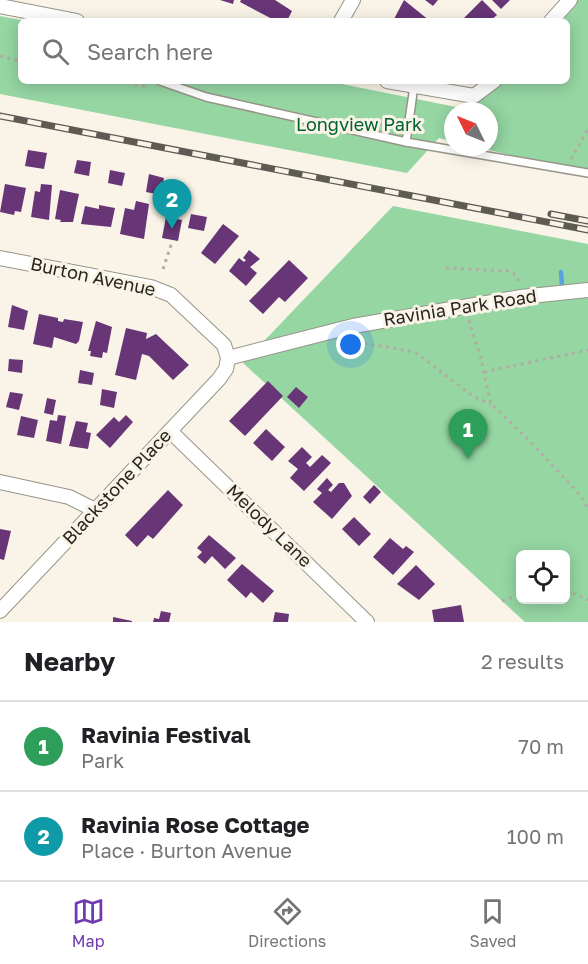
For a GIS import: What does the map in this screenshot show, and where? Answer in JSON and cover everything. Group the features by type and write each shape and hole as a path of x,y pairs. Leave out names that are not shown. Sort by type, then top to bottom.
{"street":[{"path":"343,18 353,0"},
{"path":"554,18 570,0"},
{"path":"0,6 62,18"},
{"path":"403,84 469,96 483,92 491,84"},
{"name":"Burton Avenue","path":"0,258 151,287 171,295 224,345 228,358"},
{"name":"Ravinia Park Road","path":"228,358 340,329 521,297 588,290"},
{"name":"Blackstone Place","path":"0,611 219,379 226,369 228,358"},
{"name":"Melody Lane","path":"170,431 366,622"},
{"path":"0,482 69,496 95,510"}],"lane":[{"path":"169,84 206,97 406,142 588,173"},
{"path":"406,142 414,86"}],"path":[{"path":"0,56 18,60"},
{"path":"135,84 144,86 148,84"},
{"path":"566,170 588,129"},
{"path":"163,269 172,242"},
{"path":"446,268 508,271 516,275 521,297"},
{"path":"464,306 491,404"},
{"path":"340,329 363,343 415,352 474,397 491,404 527,438 580,495 588,508"},
{"path":"484,372 588,350"},
{"path":"570,590 582,600 588,600"},
{"path":"502,601 516,596"}],"green space":[{"name":"Longview Park","path":"570,0 588,0 588,173 498,152 498,102 473,102 490,84 570,84 570,18 553,18"},
{"name":"Longview Park","path":"0,16 18,19 18,84 342,84 444,105 444,139 439,138 407,173 0,94"},
{"path":"393,206 588,244 588,622 525,622 243,363"}],"building":[{"path":"220,0 234,0 233,4"},
{"path":"241,0 275,0 292,11 288,18 270,18 240,2"},
{"path":"404,0 426,18 395,18"},
{"path":"425,0 438,0 433,6"},
{"path":"482,0 497,15 494,18 464,18"},
{"path":"492,0 510,0 501,9"},
{"path":"28,150 47,153 44,169 25,166"},
{"path":"77,160 91,162 89,176 74,173"},
{"path":"110,170 125,173 122,186 108,183"},
{"path":"149,174 164,178 161,195 146,192"},
{"path":"5,184 26,188 21,212 15,211 14,215 0,212"},
{"path":"41,184 52,185 49,220 31,217 35,191 40,192"},
{"path":"60,190 79,194 73,222 60,222 61,220 55,219"},
{"path":"136,201 149,204 144,239 120,234 125,208 134,210"},
{"path":"99,205 115,208 111,227 81,224 85,206 99,209"},
{"path":"191,214 207,217 204,231 188,228"},
{"path":"166,217 182,220 178,241 162,238"},
{"path":"223,224 239,236 215,264 201,253"},
{"path":"249,250 260,259 250,267 257,273 246,286 229,271 239,258 244,262 246,260 243,258"},
{"path":"289,260 308,278 285,302 279,297 263,314 249,301"},
{"path":"12,305 28,311 24,330 8,327"},
{"path":"39,314 58,318 58,321 63,322 64,319 83,322 79,341 76,344 54,337 52,348 33,344"},
{"path":"96,321 112,327 107,353 103,352 102,358 90,356 91,351 88,351"},
{"path":"126,328 147,333 146,339 156,334 189,365 173,380 149,356 142,354 136,380 115,375"},
{"path":"9,359 23,360 22,373 8,371"},
{"path":"80,370 94,373 92,385 78,383"},
{"path":"268,381 283,396 245,436 229,421"},
{"path":"296,387 308,397 299,408 287,397"},
{"path":"102,389 117,392 114,408 100,405"},
{"path":"10,392 23,394 19,410 6,407"},
{"path":"47,398 56,400 53,415 44,413"},
{"path":"58,415 66,416 61,444 46,441 50,420 57,421"},
{"path":"126,415 133,422 110,448 96,435 114,417 119,422"},
{"path":"21,416 38,420 34,438 17,435"},
{"path":"76,421 88,423 86,432 91,433 88,449 69,446"},
{"path":"266,429 285,447 272,461 253,443"},
{"path":"302,447 312,457 306,463 310,467 322,455 331,463 304,491 290,478 298,469 288,461"},
{"path":"327,478 333,485 328,490 331,492 339,483 344,483 352,496 332,519 313,502 322,493 317,489"},
{"path":"374,485 381,492 370,504 363,497"},
{"path":"168,490 183,505 153,539 148,535 137,547 125,535"},
{"path":"354,517 371,534 359,546 342,529"},
{"path":"0,529 11,531 4,560 0,559"},
{"path":"209,535 236,558 225,569 212,556 205,564 197,557 202,552 197,548"},
{"path":"390,538 403,549 406,546 414,552 393,575 373,557"},
{"path":"242,564 274,591 263,603 251,592 246,598 227,580"},
{"path":"416,565 435,584 419,600 397,584"},
{"path":"461,605 464,622 434,622 432,610"},
{"path":"161,611 171,613 169,622 153,622 154,618 159,619"},
{"path":"275,612 289,614 288,622 273,622"},
{"path":"113,617 132,621 132,622 113,622"}],"waterway":[{"path":"561,272 562,285"}],"railway":[{"path":"0,116 588,230"},
{"path":"551,214 588,221"}],"place":[{"name":"Ravinia Rose Cottage","path":"172,229"},
{"name":"Ravinia Festival","path":"468,459"}]}
